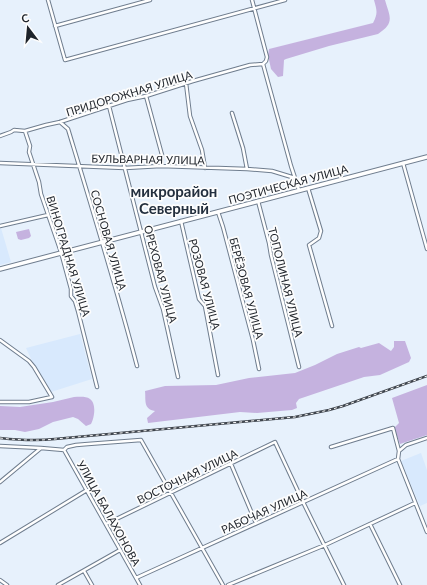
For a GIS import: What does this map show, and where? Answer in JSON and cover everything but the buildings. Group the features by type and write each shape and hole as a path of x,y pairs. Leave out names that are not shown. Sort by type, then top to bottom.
{"street":[{"path":"48,0 65,60 284,0"},
{"path":"55,26 150,0"},
{"path":"252,0 267,58 263,64 299,190"},
{"name":"ПРИДОРОЖНАЯ УЛИЦА","path":"0,136 14,130 25,131 60,122 127,100 146,96 250,65 263,64"},
{"path":"186,83 190,116 202,150 205,168"},
{"path":"146,96 162,155 162,166"},
{"name":"ОРЕХОВАЯ УЛИЦА","path":"109,106 163,309 178,377"},
{"path":"232,113 243,148 247,169"},
{"name":"СОСНОВАЯ УЛИЦА","path":"60,122 68,129 102,241 137,366"},
{"name":"ВИНОГРАДНАЯ УЛИЦА","path":"25,131 30,146 29,152 39,182 41,194 61,252 71,288 71,296 75,301 78,311 96,387"},
{"name":"ПОЭТИЧЕСКАЯ УЛИЦА","path":"0,269 102,241 427,157"},
{"name":"БУЛЬВАРНАЯ УЛИЦА","path":"0,163 125,168 162,166 247,169 272,171 295,178"},
{"path":"403,163 427,246"},
{"path":"308,188 321,231 319,238 309,245 332,326"},
{"name":"ТОПОЛИНАЯ УЛИЦА","path":"258,201 299,367"},
{"name":"БЕРЁЗОВАЯ УЛИЦА","path":"218,212 253,340 259,369"},
{"path":"0,226 48,215"},
{"name":"РОЗОВАЯ УЛИЦА","path":"181,221 199,299 205,306 218,375"},
{"path":"0,340 31,364 52,396 29,402 0,402"},
{"path":"331,447 393,428 399,451 398,459 427,532"},
{"path":"399,451 406,445 427,438"},
{"path":"0,446 64,450 67,447 76,445 141,440 223,585"},
{"name":"ВОСТОЧНАЯ УЛИЦА","path":"106,524 275,442 303,502"},
{"path":"0,482 41,448"},
{"name":"УЛИЦА БАЛАХОНОВА","path":"64,450 140,585"},
{"name":"РАБОЧАЯ УЛИЦА","path":"136,578 398,459"},
{"path":"231,464 256,524"},
{"path":"0,543 87,490"},
{"path":"303,502 344,585"},
{"path":"228,585 325,545 415,503"},
{"path":"370,524 400,585"},
{"path":"58,585 121,550"},
{"path":"84,571 92,585"},
{"path":"0,580 7,585"}],"shaded area":[{"path":"374,0 385,0 390,19 387,26 378,34 329,46 286,59 284,60 283,76 278,77 271,69 268,55 269,49 373,23 376,17"},
{"path":"1,228 11,262 0,265 0,229"},
{"path":"29,229 31,236 29,238 21,240 18,239 16,232"},
{"path":"80,334 92,379 51,392 33,363 26,348"},
{"path":"394,341 405,341 411,358 409,362 380,375 364,377 299,399 296,403 297,408 292,410 257,413 240,412 148,423 147,418 155,411 151,410 147,406 145,401 145,391 165,386 216,385 249,378 295,373 337,354 359,347 361,348 379,343 391,351 394,347"},
{"path":"427,385 427,435 400,444 394,428 399,423 392,398"},
{"path":"74,397 87,397 94,404 93,419 91,424 86,426 78,419 73,417 53,422 39,429 25,432 0,430 0,406 20,407"},
{"path":"421,453 427,470 427,503 420,506 401,461"}],"railway":[{"path":"0,438 48,440 295,417 343,406 427,376"}],"district":[{"name":"микрорайон Северный","path":"174,200"}]}
